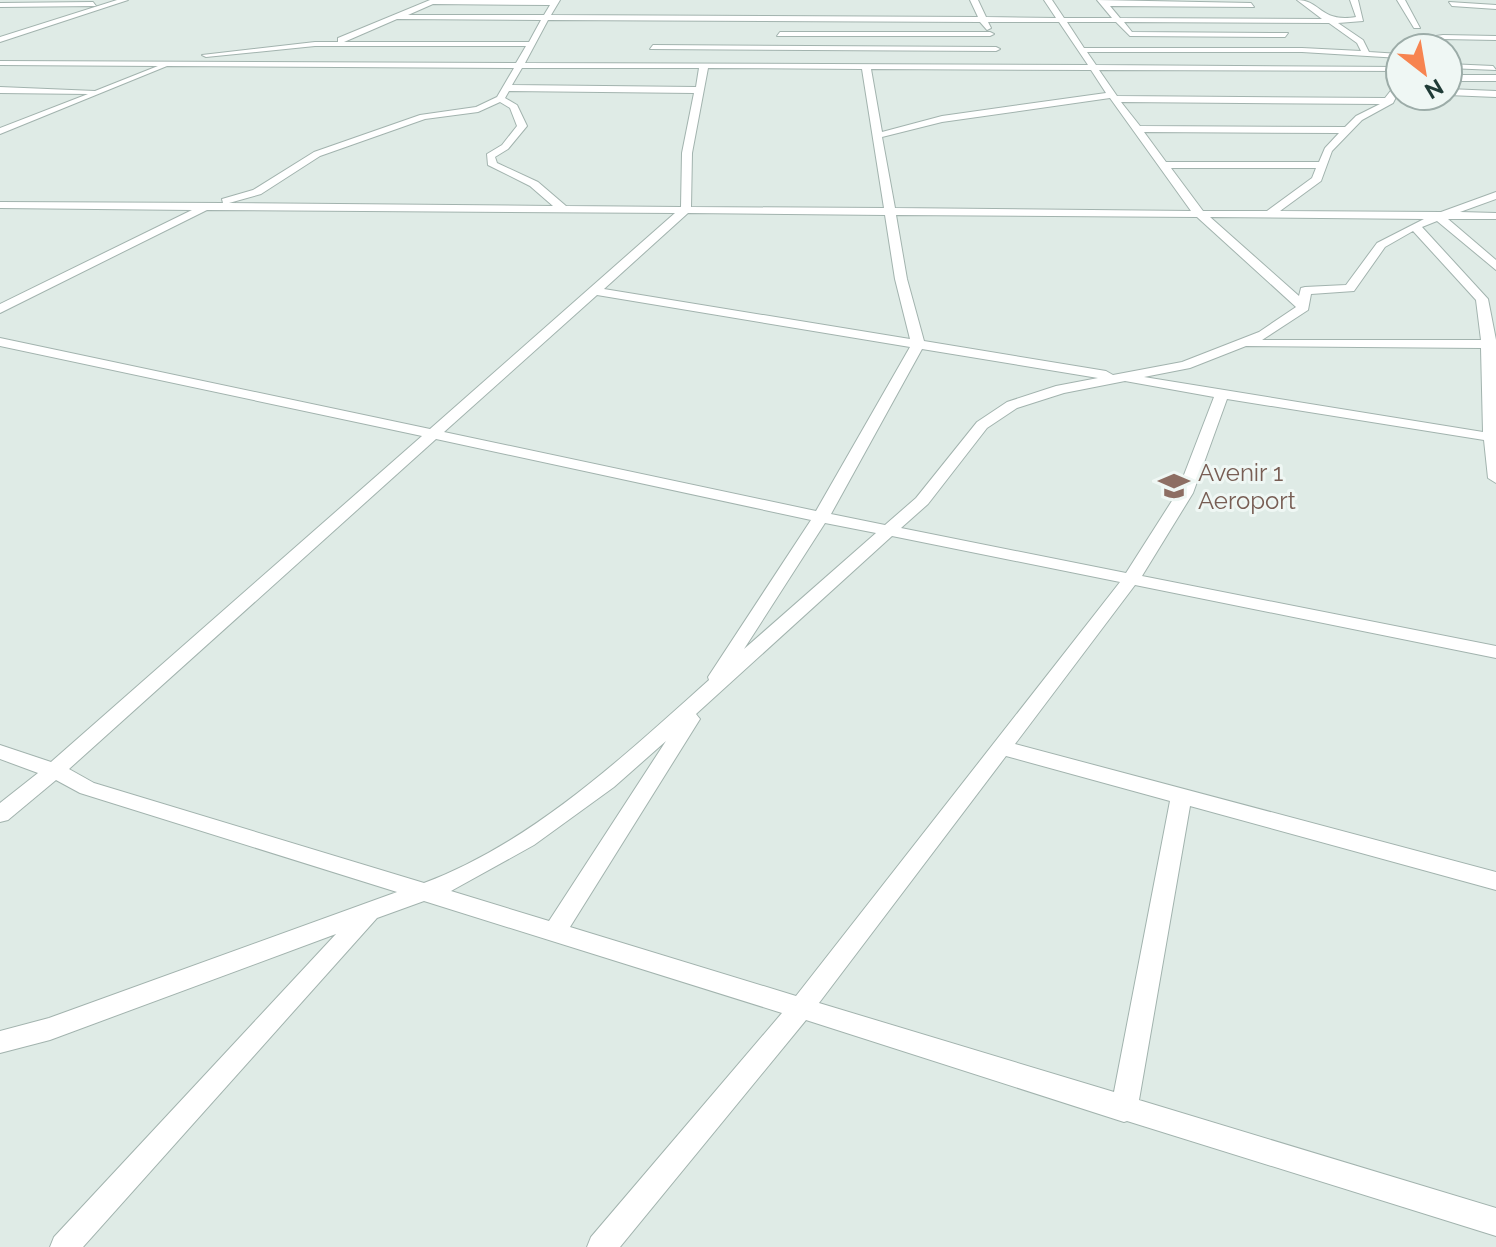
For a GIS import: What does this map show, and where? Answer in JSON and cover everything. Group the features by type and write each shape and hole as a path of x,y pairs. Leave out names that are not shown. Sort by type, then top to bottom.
{"street":[{"path":"0,40 124,0"},
{"path":"974,0 1004,67"},
{"path":"1048,0 1113,97 1198,212 1304,307"},
{"path":"1301,0 1360,42 1366,53"},
{"path":"395,17 660,22 779,14 854,14 916,19 1329,21 1360,19 1354,0"},
{"path":"1401,0 1417,26"},
{"path":"309,64 326,44 433,1 555,1"},
{"path":"0,309 205,207 257,192 317,154 423,117 478,109 500,99 555,1"},
{"path":"467,44 492,2"},
{"path":"1103,2 1248,2 1323,68"},
{"path":"1103,2 1130,34 1285,35"},
{"path":"1458,20 1451,2 1492,5"},
{"path":"0,5 112,4"},
{"path":"913,10 916,19"},
{"path":"779,14 781,66"},
{"path":"780,34 990,34"},
{"path":"1157,34 1170,50"},
{"path":"648,66 656,37"},
{"path":"1464,38 1496,38"},
{"path":"0,131 171,64 246,49 326,44 531,44"},
{"path":"653,47 996,49"},
{"path":"1081,50 1302,50 1384,55"},
{"path":"0,63 1384,69"},
{"path":"0,814 55,771 686,209 687,153 704,66"},
{"path":"554,932 821,517 918,344 901,279 866,66"},
{"path":"1464,67 1496,69"},
{"path":"1464,78 1496,78"},
{"path":"506,88 699,90"},
{"path":"0,90 102,91"},
{"path":"0,98 20,90"},
{"path":"1464,93 1496,94"},
{"path":"877,136 933,121 1113,97 1384,101"},
{"path":"500,99 514,107 522,126 505,147 490,156 493,165 534,184 563,209"},
{"path":"1271,213 1308,188 1317,179 1328,150 1359,118 1384,104"},
{"path":"1137,129 1348,130"},
{"path":"1163,165 1324,165"},
{"path":"1304,307 1305,291 1350,288 1381,245 1415,226 1496,195"},
{"path":"0,205 1496,216"},
{"path":"1439,217 1496,266"},
{"path":"1415,226 1427,243 1482,299 1492,344 1496,478"},
{"path":"596,291 1493,437"},
{"path":"0,1042 50,1029 456,880 538,831 607,782 702,700 922,501 982,425 1012,405 1061,389 1185,365 1264,335 1304,307"},
{"path":"0,342 821,517 1496,652"},
{"path":"1239,344 1492,344"},
{"path":"601,1247 801,1008 1131,579 1185,493 1222,393"},
{"path":"1002,748 1496,881"},
{"path":"0,752 55,771 87,788 1124,1110 1496,1222"},
{"path":"1124,1110 1181,796"},
{"path":"64,1247 370,913"}],"place":[{"name":"Avenir 1 Aeroport","path":"1174,486"}]}
